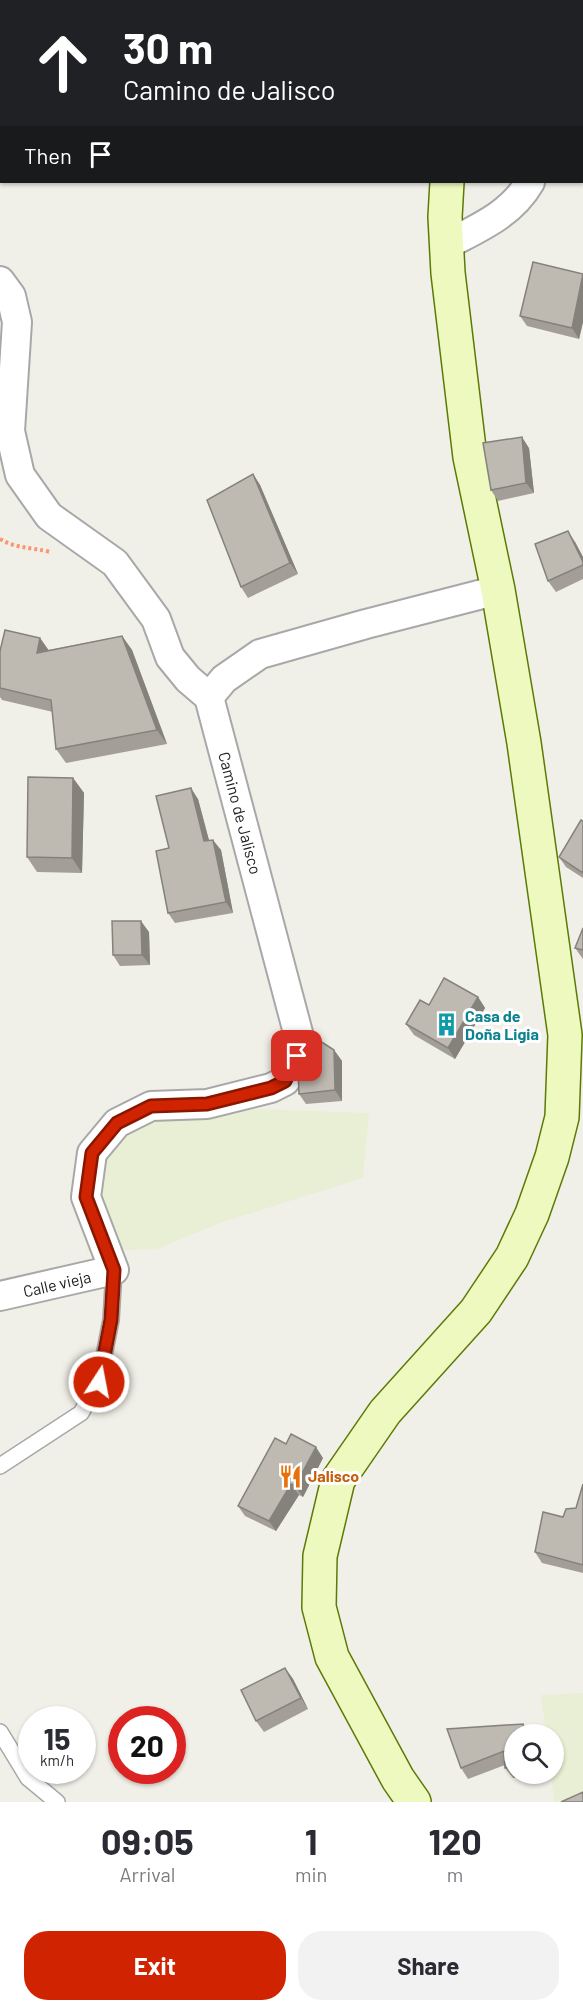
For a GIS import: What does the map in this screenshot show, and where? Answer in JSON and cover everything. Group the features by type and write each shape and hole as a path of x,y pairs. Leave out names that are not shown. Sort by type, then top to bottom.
{"main road":[{"path":"414,1802 398,1779 332,1658 319,1607 320,1556 339,1480 385,1412 476,1311 517,1246 548,1169 562,1117 574,1027 498,590 470,457 456,352 442,187"}],"street":[{"path":"446,245 497,218 520,199 529,183"},
{"path":"0,281 11,296 17,322 10,431 20,475 49,516 115,563 156,619 170,657 188,679 209,697 224,679 260,654 498,590"},
{"name":"Camino de Jalisco","path":"114,1270 86,1197 92,1153 117,1123 151,1106 207,1104 271,1088 285,1081 301,1044 209,697"},
{"name":"Calle vieja","path":"0,1296 114,1270"}],"lane":[{"path":"0,1466 81,1413 99,1382 111,1320 114,1270"},
{"path":"0,1732 28,1778 57,1802"}],"green space":[{"path":"261,1109 369,1113 363,1178 220,1223 157,1249 87,1252 98,1133 140,1112"},
{"path":"583,1693 583,1800 554,1802 552,1784 564,1784 564,1724 545,1724 541,1695"}],"building":[{"path":"533,262 583,274 572,328 520,316"},
{"path":"522,437 526,483 491,490 483,443"},
{"path":"253,474 290,563 241,587 207,500"},
{"path":"568,531 583,565 548,581 535,544"},
{"path":"5,630 40,638 37,653 122,636 157,730 56,749 51,700 0,688 0,651"},
{"path":"28,777 73,778 72,858 27,857"},
{"path":"191,788 204,841 213,840 226,902 168,913 156,851 169,848 156,796"},
{"path":"581,820 583,821 583,873 559,857"},
{"path":"112,921 141,921 142,955 113,955"},
{"path":"583,928 583,950 575,948"},
{"name":"Casa de Doña Ligia","path":"444,978 478,997 448,1048 406,1024 420,1000 429,1005"},
{"path":"320,1041 334,1050 335,1090 299,1094 298,1068 307,1044"},
{"name":"Jalisco","path":"291,1434 316,1447 295,1486 291,1484 269,1521 238,1506 275,1438 286,1444"},
{"path":"583,1484 583,1565 535,1552 543,1512 563,1517 566,1509 576,1508"},
{"path":"285,1668 301,1698 256,1721 241,1690"},
{"path":"504,1725 504,1751 461,1768 447,1729"},
{"path":"583,1792 583,1802 561,1802"}],"place":[{"name":"Casa de Doña Ligia","path":"447,1025"},
{"name":"Jalisco","path":"290,1476"}],"route":[{"path":"99,1382 111,1320 114,1270 86,1197 92,1153 117,1123 151,1106 207,1104 271,1088 285,1081 297,1056"}]}
